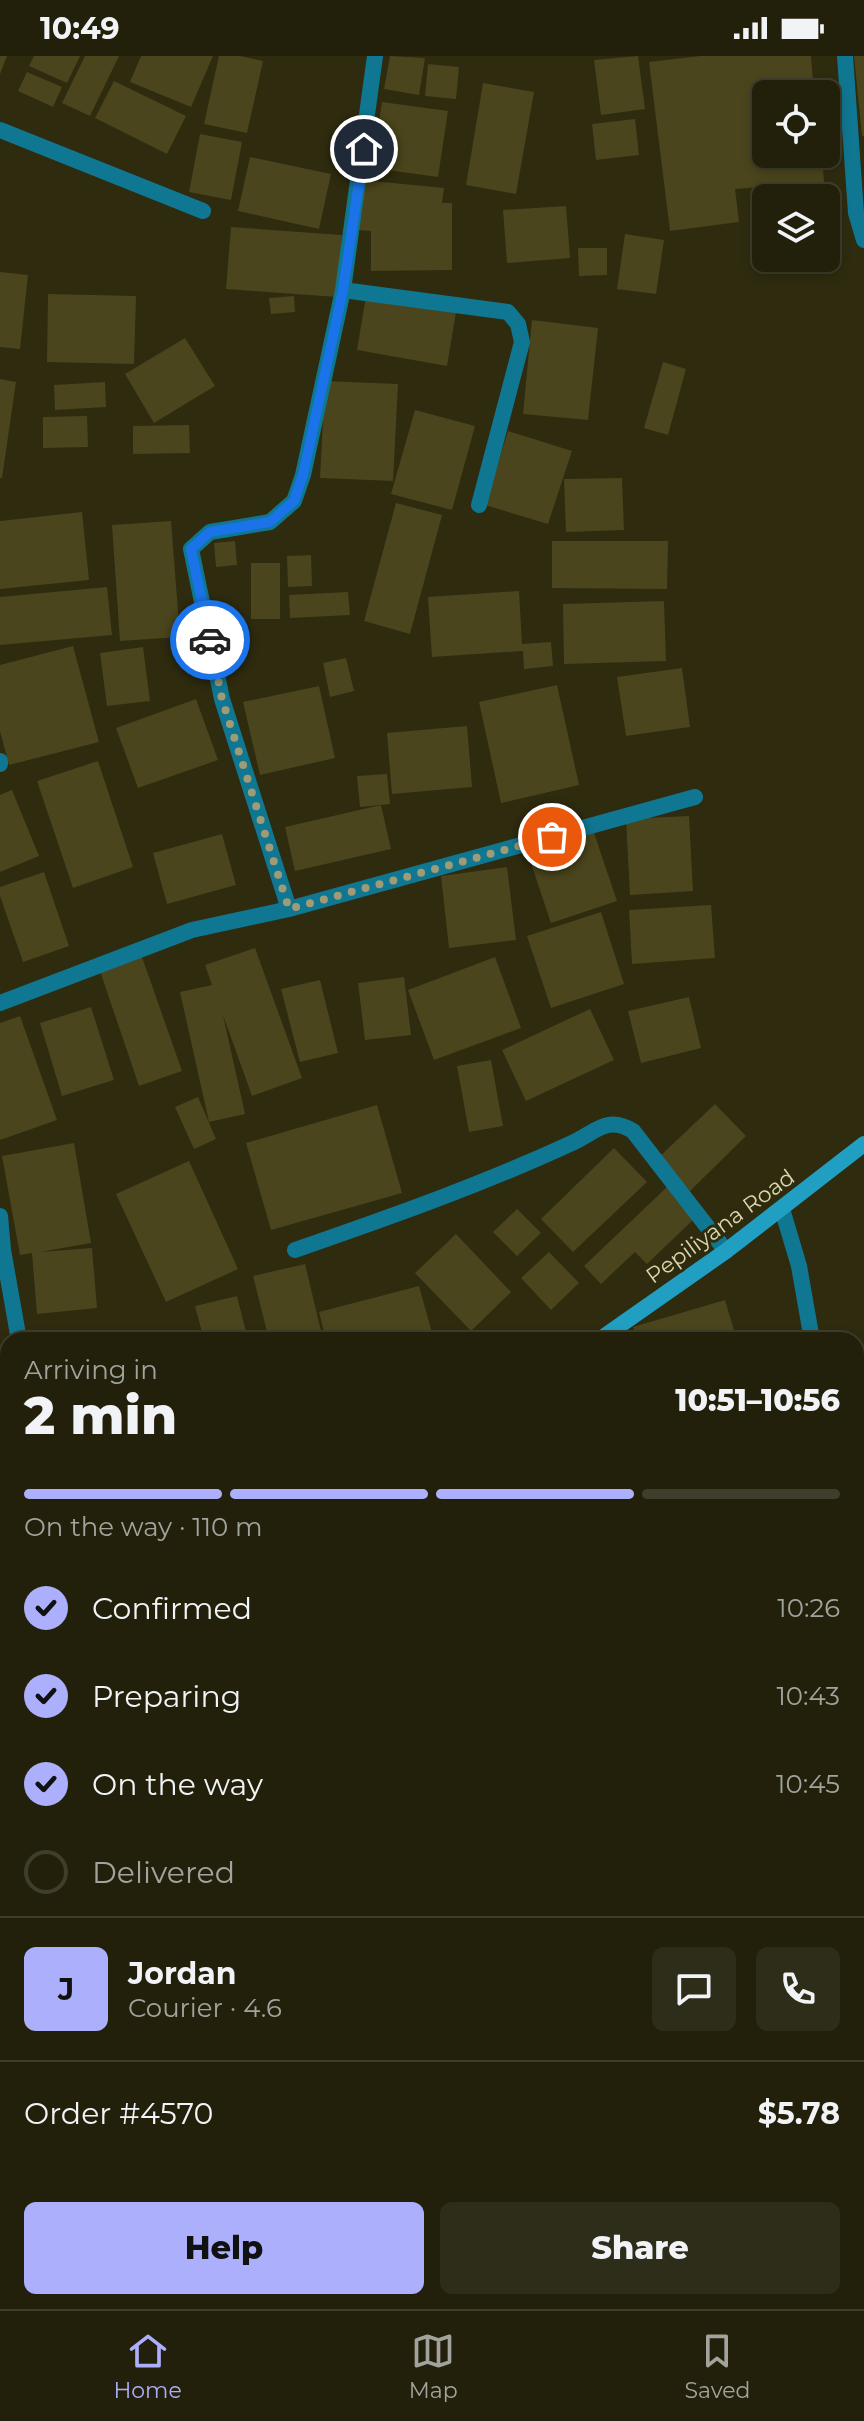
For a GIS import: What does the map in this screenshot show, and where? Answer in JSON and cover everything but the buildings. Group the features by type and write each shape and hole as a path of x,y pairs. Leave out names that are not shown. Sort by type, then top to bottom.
{"main road":[{"name":"Pepiliyana Road","path":"610,1332 726,1251 864,1144"}],"street":[{"path":"289,909 222,699 191,549 210,532 270,522 294,501 303,475 343,290 375,56"},
{"path":"845,56 856,213 864,240"},
{"path":"0,130 203,211"},
{"path":"343,290 508,312 518,324 522,342 479,505"},
{"path":"0,1003 192,930 289,909 695,797"},
{"path":"295,1250 432,1203 539,1158 608,1123 621,1123 633,1131 726,1251"},
{"path":"782,1209 799,1266 811,1332"},
{"path":"0,1216 18,1332"}],"way so far":[{"path":"210,640 222,699 289,909 552,837"}],"route":[{"path":"210,640 191,549 210,532 270,522 294,501 303,475 343,290 364,149"}]}
